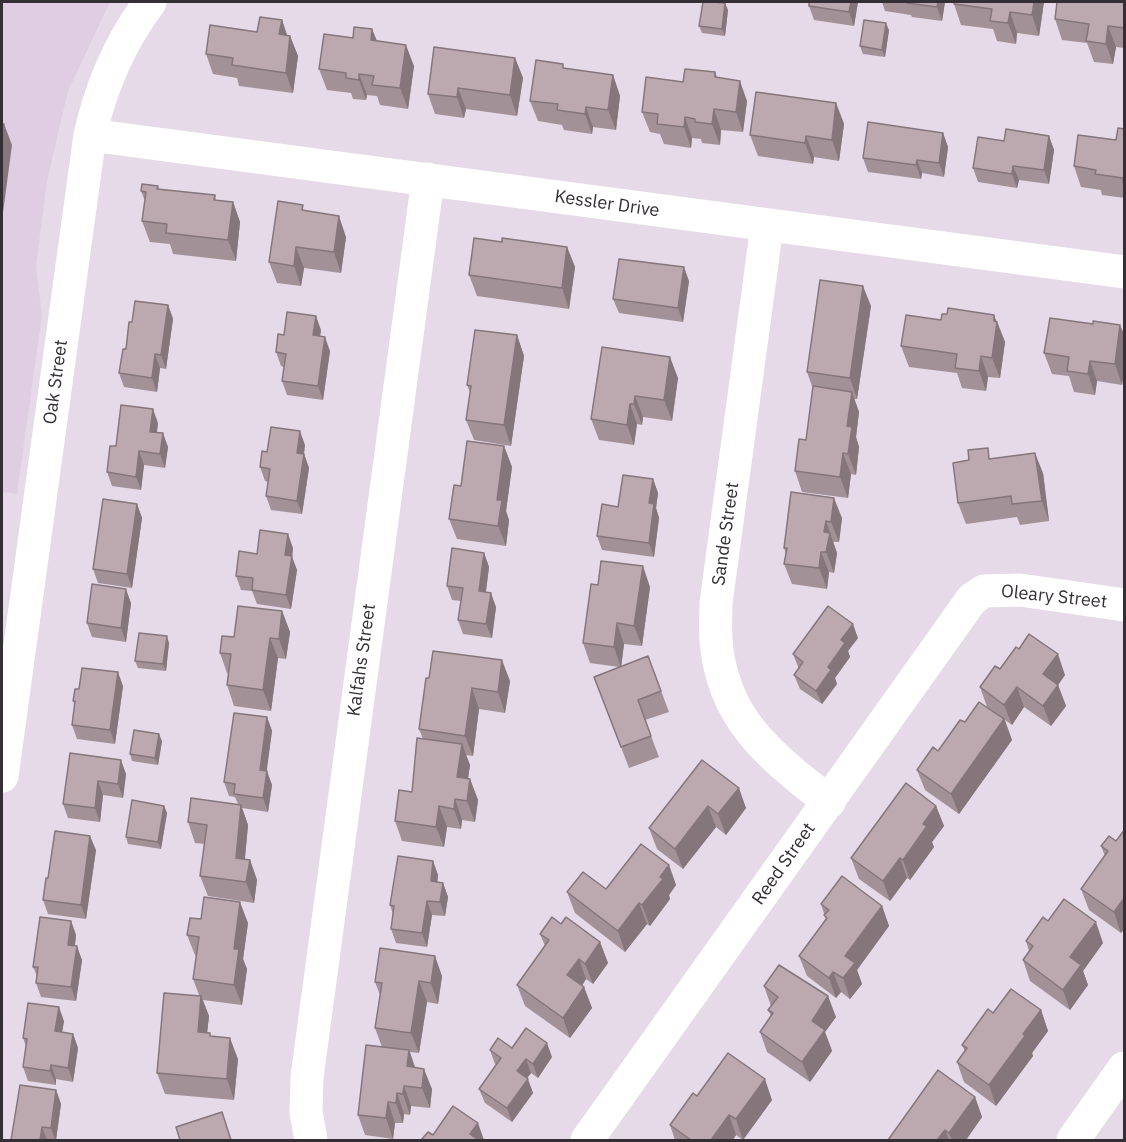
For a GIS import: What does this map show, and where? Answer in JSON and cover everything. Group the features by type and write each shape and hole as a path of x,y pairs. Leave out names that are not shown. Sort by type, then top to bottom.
{"street":[{"name":"Oak Street","path":"2,776 90,135 96,107 112,65 127,36 150,2"},
{"name":"Kessler Drive","path":"90,135 1125,272"},
{"name":"Kalfahs Street","path":"311,1140 306,1112 307,1077 428,179"},
{"name":"Sande Street","path":"767,226 716,603 716,640 722,676 728,693 736,710 756,740 829,802"},
{"name":"Oleary Street","path":"984,591 1020,590 1125,605"},
{"name":"Reed Street","path":"587,1140 964,609 972,598 984,591"},
{"path":"1073,1140 1125,1068"}],"shaded area":[{"path":"2,2 110,2 68,91 47,181 36,267 42,315 17,494 2,492"}],"building":[{"path":"703,2 725,3 722,29 699,26"},
{"path":"809,2 851,2 849,12 809,6"},
{"path":"907,2 938,2 937,7"},
{"path":"954,2 1034,2 1032,15 1010,12 1008,23 990,21 992,9 954,4"},
{"path":"1057,2 1125,2 1125,28 1108,26 1106,44 1086,41 1089,24 1055,19"},
{"path":"260,17 282,20 279,34 290,36 286,73 232,65 233,58 206,54 210,25 257,32"},
{"path":"864,20 886,23 882,50 860,46"},
{"path":"354,27 372,29 371,40 406,45 400,88 372,85 374,76 359,74 359,80 346,78 346,73 319,69 324,34 353,38"},
{"path":"434,47 515,58 510,95 458,88 457,97 428,94"},
{"path":"536,60 563,64 563,68 613,75 608,110 586,107 585,114 557,110 558,104 530,101"},
{"path":"685,69 715,72 715,77 740,81 736,112 714,109 712,124 695,122 695,119 685,117 684,127 657,124 658,114 642,112 646,77 683,82"},
{"path":"756,92 836,103 832,140 806,136 805,143 750,135"},
{"path":"868,122 943,133 939,163 917,160 916,165 863,158"},
{"path":"1118,128 1125,129 1125,183 1123,183 1123,178 1095,174 1096,170 1074,166 1078,135 1116,140"},
{"path":"1006,129 1049,136 1044,170 1013,166 1012,174 973,168 978,137 1004,141"},
{"path":"142,184 158,186 157,189 215,195 214,200 233,202 228,240 166,233 167,224 142,221 146,192 141,191"},
{"path":"278,201 303,205 302,210 339,216 334,252 296,247 294,266 269,262"},
{"path":"474,238 502,242 502,238 567,247 562,288 469,275"},
{"path":"619,259 684,267 678,308 613,299"},
{"path":"820,280 863,286 850,378 807,372"},
{"path":"135,301 168,305 161,355 155,354 152,378 119,373"},
{"path":"948,308 994,315 994,321 997,322 992,358 981,356 979,371 955,368 957,354 901,346 906,315 941,320 942,314 947,314"},
{"path":"287,312 316,316 313,335 325,337 318,386 282,381 286,354 276,352 278,334 284,335"},
{"path":"1050,318 1120,325 1115,364 1090,361 1088,374 1067,371 1069,357 1044,353"},
{"path":"475,330 517,335 504,425 466,420 471,386 467,385"},
{"path":"602,347 670,357 664,400 635,396 634,404 630,404 627,425 591,419"},
{"path":"813,386 852,392 847,426 852,427 848,454 843,453 840,477 795,471 799,439 806,440"},
{"path":"121,405 153,409 150,432 163,433 160,454 139,451 136,477 107,472 110,446 116,446"},
{"path":"271,427 300,431 297,453 304,454 297,501 266,496 270,469 260,467 262,451 267,452"},
{"path":"467,441 504,446 497,500 502,500 498,526 449,519 454,485 461,486"},
{"path":"988,448 989,459 1035,453 1042,501 1012,504 1011,496 958,503 953,463 969,460 968,450"},
{"path":"623,475 653,479 649,503 654,504 649,543 597,536 602,504 618,507"},
{"path":"791,492 834,498 831,522 826,521 824,532 830,533 826,552 821,552 819,568 784,564"},
{"path":"103,499 137,504 127,574 93,569"},
{"path":"260,530 288,534 285,555 292,556 286,595 252,590 253,578 236,576 239,551 257,554"},
{"path":"452,548 484,553 479,591 491,593 486,624 458,620 463,588 447,586"},
{"path":"601,561 643,566 634,626 617,623 614,647 583,643 591,584 598,585"},
{"path":"92,584 126,589 121,628 87,623"},
{"path":"238,606 282,611 279,639 270,638 263,690 227,685 231,654 220,653 222,636 234,637"},
{"path":"828,606 853,624 841,640 845,643 828,667 831,670 816,691 794,675 803,662 793,654"},
{"path":"139,633 167,636 163,664 135,661"},
{"path":"1029,634 1058,654 1043,674 1058,685 1043,706 1017,687 1004,705 980,687 995,666 1000,669 1016,647 1019,649"},
{"path":"433,651 502,660 498,692 472,688 465,736 419,729 426,678 429,678"},
{"path":"648,656 661,691 638,700 651,736 621,747 594,677"},
{"path":"82,668 118,672 110,730 72,725 75,689 79,689"},
{"path":"979,702 1004,719 951,794 917,770 933,747 938,751 960,720 965,722"},
{"path":"234,713 267,717 260,770 267,771 263,798 234,794 235,784 224,782"},
{"path":"134,730 159,734 155,758 130,754"},
{"path":"417,738 462,744 457,777 470,779 467,801 455,799 454,809 439,806 436,827 395,821 399,790 412,792"},
{"path":"70,753 121,760 118,784 98,781 95,808 63,804"},
{"path":"702,760 739,788 718,814 708,806 675,849 649,828"},
{"path":"906,783 936,806 923,824 927,826 903,860 900,858 883,881 851,858"},
{"path":"191,798 241,805 236,858 250,860 246,882 200,876 207,825 188,822"},
{"path":"132,800 164,806 158,842 126,837"},
{"path":"1125,829 1125,897 1114,912 1081,889 1108,851 1101,846 1109,836 1116,841"},
{"path":"55,831 90,836 81,905 43,900"},
{"path":"641,844 669,865 660,877 663,879 642,905 639,903 618,931 567,892 583,872 606,889"},
{"path":"398,856 433,861 431,881 443,883 440,902 427,901 422,933 391,929 394,906 390,905"},
{"path":"842,876 882,906 845,956 855,963 843,978 833,972 829,978 799,956 827,918 824,915 829,910 821,904"},
{"path":"204,897 240,902 234,949 239,949 234,985 193,979 199,937 187,935 190,918 201,919"},
{"path":"1064,899 1096,922 1070,957 1081,965 1063,990 1023,960 1033,946 1026,941 1043,917 1048,921"},
{"path":"40,917 71,921 68,945 77,946 71,987 36,983 38,967 33,967"},
{"path":"552,917 561,924 566,917 600,942 585,964 579,959 567,975 584,987 563,1018 517,985 549,940 540,934"},
{"path":"380,948 435,956 431,983 419,981 411,1033 375,1028 382,983 375,982"},
{"path":"779,965 828,996 812,1021 825,1030 802,1062 760,1032 773,1013 768,1010 778,997 764,986"},
{"path":"1011,989 1041,1010 989,1085 957,1062 967,1048 962,1045 988,1009 993,1013"},
{"path":"164,993 201,996 198,1032 230,1038 227,1079 157,1073"},
{"path":"28,1003 59,1007 55,1031 73,1034 68,1068 51,1065 50,1071 23,1067 27,1039 23,1038"},
{"path":"526,1028 547,1043 533,1064 526,1059 517,1071 528,1079 507,1108 479,1089 501,1058 490,1050 498,1038 512,1048"},
{"path":"366,1045 409,1050 407,1066 424,1069 422,1088 404,1086 403,1094 397,1093 396,1103 388,1102 386,1118 358,1115"},
{"path":"728,1053 765,1079 736,1119 729,1115 711,1140 691,1140 670,1125 693,1093 697,1096"},
{"path":"938,1070 975,1097 949,1133 945,1130 937,1140 888,1140"},
{"path":"20,1085 56,1090 51,1128 42,1127 40,1140 11,1140"},
{"path":"453,1106 478,1123 470,1134 478,1140 421,1140 428,1132 433,1135"},
{"path":"222,1112 231,1140 180,1140 176,1127"}]}
